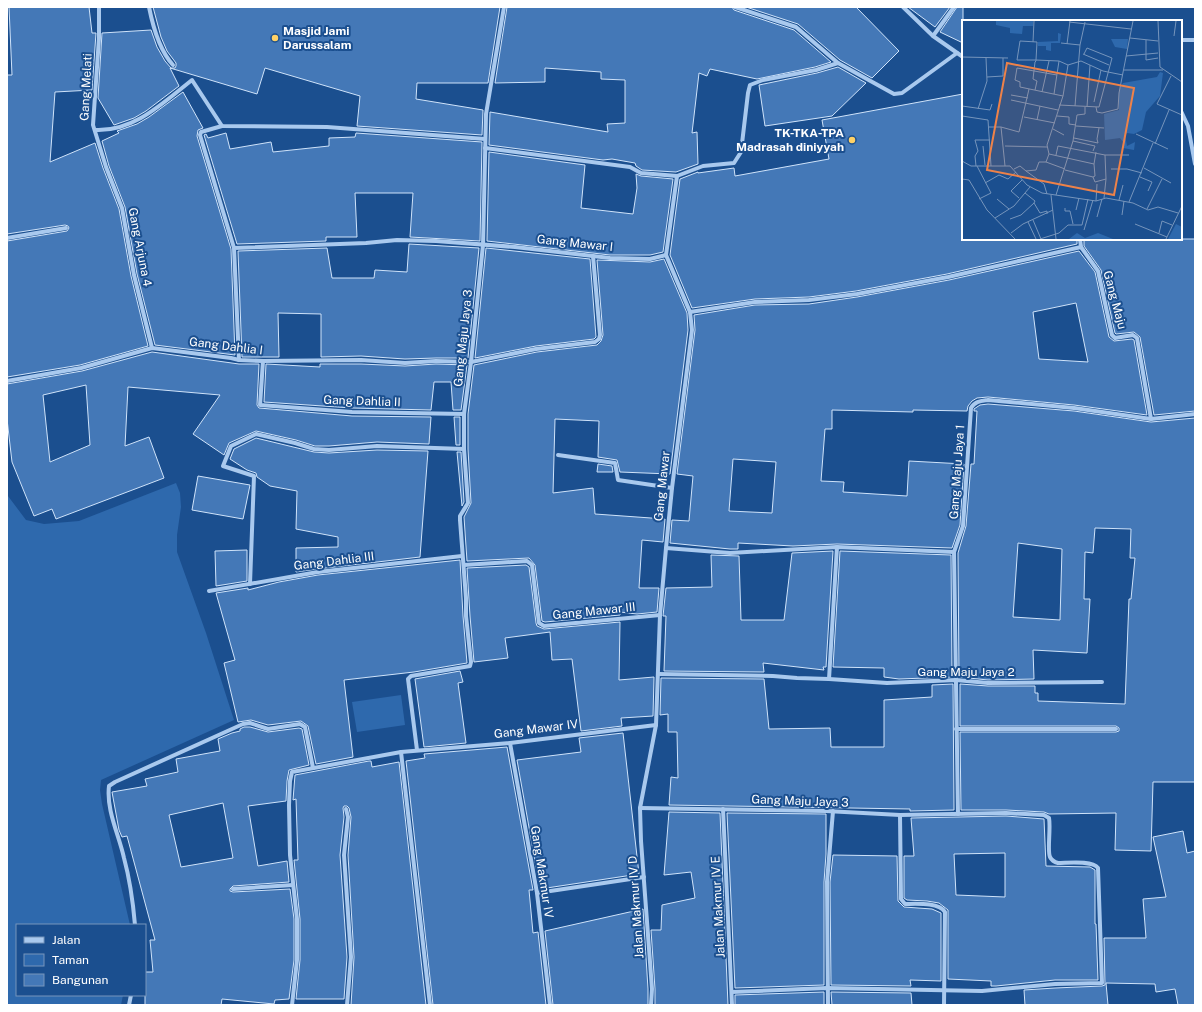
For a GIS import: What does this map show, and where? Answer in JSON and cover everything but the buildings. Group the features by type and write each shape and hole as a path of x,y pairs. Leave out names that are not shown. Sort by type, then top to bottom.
{"street":[{"name":"Gang Melati","path":"99,7 99,38 93,125 95,130 130,124 155,109 192,80 222,126"},
{"path":"149,7 152,26 166,58 173,65"},
{"name":"Gang Maju Jaya 3","path":"417,750 408,679 411,676 470,666 471,657 466,616 460,520 460,516 468,503 464,449 464,414 471,362 482,244 486,114 504,7"},
{"path":"735,7 796,27 838,63 894,94 902,93 957,53"},
{"path":"903,7 933,36 962,56"},
{"path":"933,36 954,7"},
{"path":"1182,40 1195,40"},
{"path":"485,148 630,167 641,173 677,176 703,166 734,163 741,152 750,85 763,80 816,70 838,63"},
{"path":"1182,114 1188,126 1195,164"},
{"path":"239,360 234,248 200,136 201,132 222,126 327,126 485,138"},
{"name":"Gang Arjuna 4","path":"95,130 106,167 122,208 134,275 152,348"},
{"path":"666,255 677,176"},
{"path":"7,238 66,228"},
{"name":"Gang Mawar I","path":"234,248 366,243 397,240 482,244 594,256 650,259 666,255"},
{"name":"Gang Maju","path":"1080,240 1081,247 1098,271 1112,335 1115,338 1133,336 1137,338 1151,419"},
{"path":"690,312 755,302 809,300 857,294 1081,247"},
{"name":"Gang Mawar","path":"656,725 660,615 666,548 692,330 690,312 666,255"},
{"name":"Gang Dahlia I","path":"7,381 81,368 152,348 239,360 361,360 405,363 436,361 471,362 536,349 594,342 600,335 594,256"},
{"name":"Gang Dahlia II","path":"263,361 260,405 352,412 464,414"},
{"name":"Gang Maju Jaya 1","path":"954,552 963,526 971,408 973,404 978,401 988,400 1074,408 1151,419"},
{"path":"1151,419 1195,414"},
{"path":"250,584 254,476 223,466 231,446 256,434 314,449 329,450 377,446 464,449"},
{"path":"558,455 615,463 618,480 672,488"},
{"path":"829,679 837,547"},
{"path":"666,548 730,553 837,547 954,552 958,814"},
{"name":"Gang Dahlia III","path":"209,591 318,572 462,556"},
{"name":"Gang Mawar III","path":"464,565 527,561 532,565 539,623 544,626 660,615"},
{"name":"Gang Maju Jaya 2","path":"659,674 773,676 887,683 956,680 988,683 1102,682"},
{"path":"135,924 134,902 126,865 112,814 108,794 109,786 209,739 244,724 250,723 268,729 300,724 303,725 306,728 313,768"},
{"path":"640,808 656,725"},
{"name":"Gang Mawar IV","path":"293,885 290,855 290,781 292,772 401,752 510,743 656,725"},
{"path":"956,728 1116,729"},
{"name":"Gang Makmur IV","path":"510,743 537,893 550,1005"},
{"path":"401,752 430,1005"},
{"name":"Gang Maju Jaya 3","path":"640,808 833,811 900,815 1006,813 1044,815 1049,818 1049,856 1053,861 1058,863 1096,864 1098,868 1102,983 1055,984 989,990 943,990"},
{"name":"Jalan Makmur IV D","path":"640,808 652,989 651,1005"},
{"path":"346,809 348,817 344,855 351,957 347,1005"},
{"name":"Jalan Makmur IV E","path":"723,809 732,1005"},
{"path":"828,1005 827,882 833,811"},
{"path":"900,815 901,899 905,904 936,906 943,908 945,912 944,1005"},
{"path":"537,893 644,877"},
{"path":"233,889 293,885 297,919 297,960 292,1005"},
{"path":"732,992 827,988 943,990"}],"green space":[{"path":"176,483 180,493 181,507 177,535 177,552 206,633 234,720 101,780 100,790 102,804 130,924 16,924 16,996 123,996 121,1005 7,1005 7,491 8,496 26,520 44,524 79,521"},
{"path":"401,695 405,725 357,732 352,702"}],"place":[{"name":"Masjid Jami Darussalam","path":"275,38"},
{"name":"TK-TKA-TPA Madrasah diniyyah","path":"852,140"}]}
